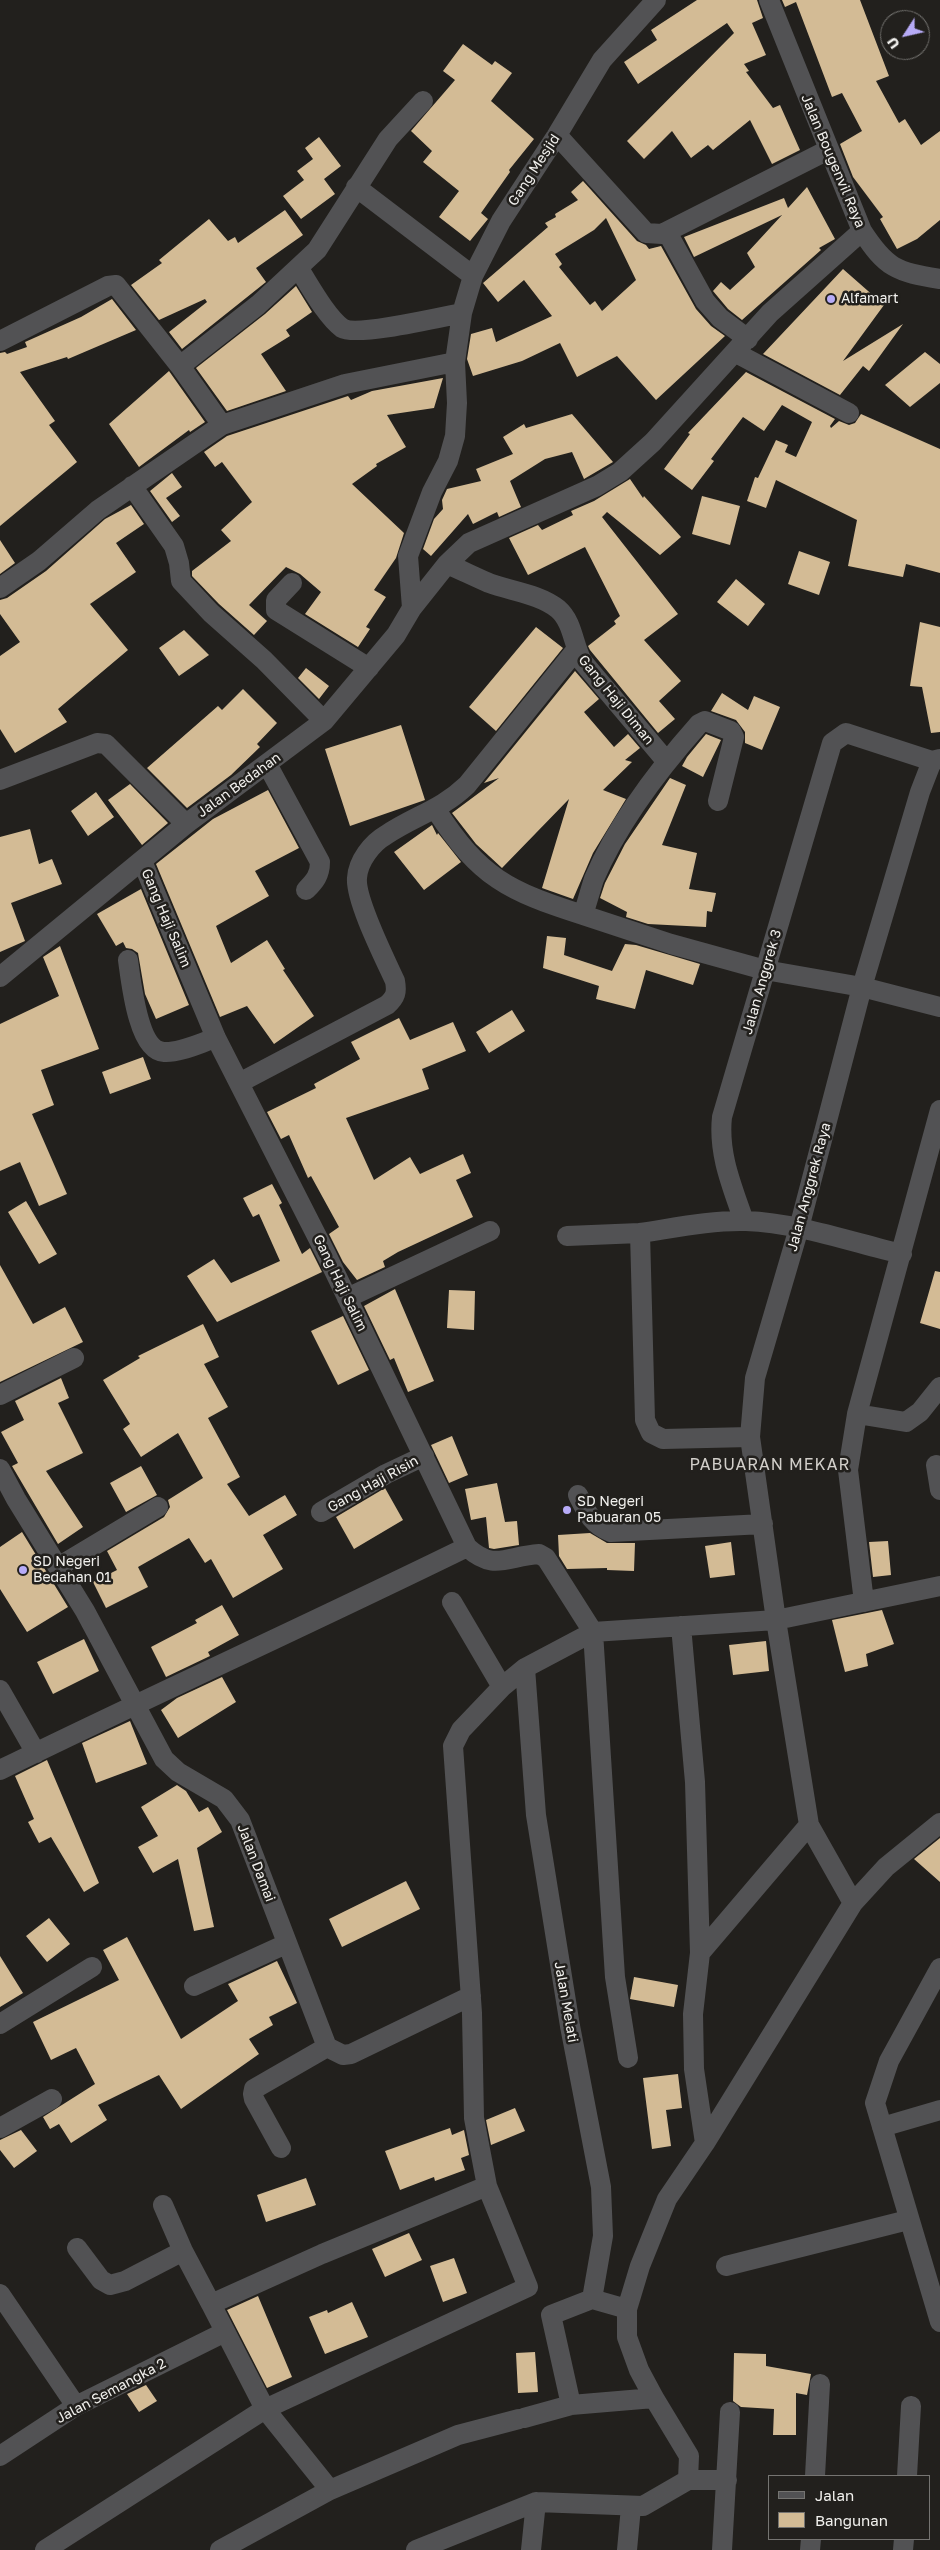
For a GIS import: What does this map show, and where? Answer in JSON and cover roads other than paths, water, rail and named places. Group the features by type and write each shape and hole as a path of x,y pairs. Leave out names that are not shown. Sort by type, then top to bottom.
{"street":[{"name":"Gang Mesjid","path":"412,608 408,556 432,492 448,461 455,436 458,403 455,362 462,313 473,276 501,221 557,135 602,60 656,0"},
{"name":"Jalan Bougenvil Raya","path":"769,0 862,231 879,257 892,266 936,274"},
{"path":"180,366 299,269 316,250 388,139 423,101"},
{"path":"557,135 646,233 662,234 828,150"},
{"path":"356,187 473,276"},
{"name":"Jalan Bedahan","path":"0,977 186,824 324,721 396,635 412,608 446,564 469,543 597,486 620,472 653,442 770,314 862,231"},
{"path":"667,232 704,301 742,346 850,413"},
{"path":"299,269 335,322 344,329 364,331 462,313"},
{"path":"0,341 113,285 120,288 180,366 222,425"},
{"path":"0,588 39,561 76,527 132,486 222,425 345,384 455,362"},
{"path":"132,486 174,546 179,563 180,581 211,613 264,660 324,721"},
{"name":"Gang Haji Diman","path":"446,564 490,583 542,600 557,609 572,631 576,650 582,661 667,762"},
{"path":"292,583 276,600 276,610 369,668"},
{"path":"239,1083 387,1005 394,999 397,989 395,981 362,903 356,879 360,867 374,844 386,835 436,810 453,798 466,785 576,650"},
{"path":"583,915 594,879 619,833 667,762 699,724 705,721 731,731 734,737 733,750 718,802"},
{"name":"Jalan Anggrek 3","path":"744,1221 723,1158 720,1138 722,1117 832,743 846,733 936,760"},
{"path":"0,780 97,742 106,744 186,824"},
{"name":"Jalan Anggrek Raya","path":"853,1904 809,1825 776,1620 750,1437 755,1378 799,1228 862,987 920,792 936,760"},
{"path":"267,764 320,862 320,872 306,890"},
{"path":"436,810 451,833 476,863 497,880 534,899 671,944 765,970 862,987 940,1007"},
{"name":"Gang Haji Salim","path":"142,861 216,1038 347,1298 467,1547"},
{"path":"128,960 133,999 147,1040 154,1050 163,1052 174,1051 216,1038"},
{"path":"864,1602 848,1470 857,1414 940,1110"},
{"path":"567,1236 640,1233 685,1226 744,1221 799,1228 902,1254"},
{"path":"347,1298 490,1231"},
{"path":"640,1233 645,1420 651,1433 663,1439 750,1437"},
{"path":"0,1395 74,1358"},
{"path":"857,1414 906,1422 920,1412 940,1387"},
{"name":"Gang Haji Risin","path":"322,1512 386,1474 424,1456"},
{"path":"936,1465 940,1490"},
{"name":"Jalan Damai","path":"0,1469 16,1500 58,1567 136,1703 164,1759 178,1772 224,1799 240,1820 327,2047"},
{"path":"578,1495 590,1519 610,1532 762,1524"},
{"path":"58,1567 158,1507"},
{"path":"0,1770 136,1703 260,1647 467,1547 485,1561 539,1554 546,1558 593,1632 615,1977 628,2058"},
{"path":"45,2550 265,2409 528,2287 487,2186 474,2118 471,1996 453,1746 456,1737 502,1687 525,1668 593,1632 776,1620 940,1586"},
{"path":"452,1602 502,1687"},
{"path":"681,1626 695,1782 700,1953 692,2014 694,2069 705,2143"},
{"name":"Jalan Melati","path":"525,1668 536,1815 570,2026 601,2188 603,2236 592,2299"},
{"path":"0,1690 36,1753"},
{"path":"688,2480 689,2456 639,2370 627,2336 627,2309 640,2266 667,2198 705,2143 853,1904 886,1867 940,1823"},
{"path":"700,1953 809,1825"},
{"path":"194,1986 286,1944"},
{"path":"0,2024 92,1967"},
{"path":"938,1976 889,2061 875,2103 908,2220 940,2322"},
{"path":"281,2148 254,2099 252,2094 254,2089 327,2047 343,2055 351,2054 471,1996"},
{"path":"0,2128 52,2099"},
{"path":"882,2127 940,2110"},
{"path":"210,2304 322,2254 487,2186"},
{"path":"163,2205 183,2251 265,2409 330,2490"},
{"path":"726,2266 908,2220"},
{"path":"77,2248 101,2280 110,2285 125,2281 183,2251"},
{"path":"0,2294 76,2406"},
{"path":"571,2405 551,2316 592,2299 627,2309"},
{"name":"Jalan Semangka 2","path":"0,2456 76,2406 225,2332"},
{"path":"815,2475 820,2384"},
{"path":"220,2550 330,2490 458,2436 571,2405 654,2398"},
{"path":"907,2475 911,2406"},
{"path":"722,2550 730,2412"},
{"path":"416,2550 437,2546 536,2502 643,2506 688,2480 727,2480"},
{"path":"531,2550 536,2502"},
{"path":"626,2550 631,2506"}],"place":[{"name":"Alfamart","path":"831,299"},
{"name":"SD Negeri Pabuaran 05","path":"567,1510"},
{"name":"SD Negeri Bedahan 01","path":"23,1570"}],"district":[{"name":"PABUARAN MEKAR","path":"770,1465"}]}
